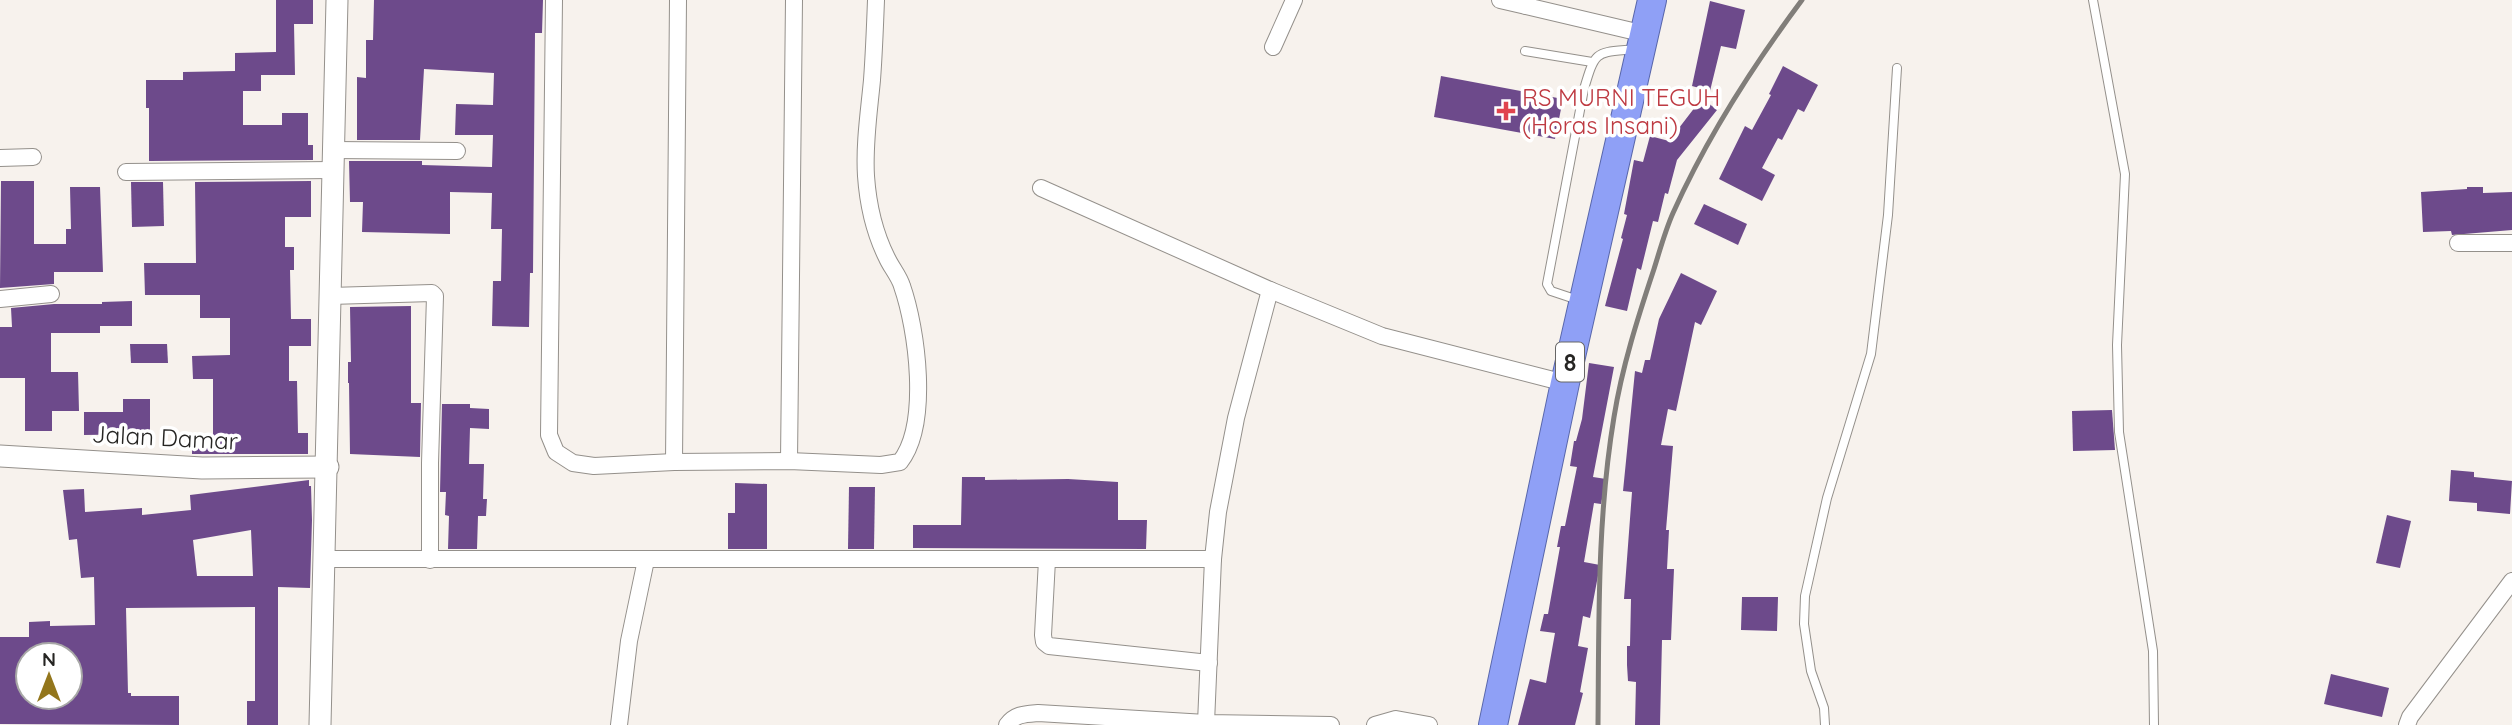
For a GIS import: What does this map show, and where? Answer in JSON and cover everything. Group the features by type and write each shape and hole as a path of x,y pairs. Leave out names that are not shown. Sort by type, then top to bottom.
{"highway":[{"name":"8","path":"1493,725 1565,383 1652,0"}],"street":[{"path":"554,0 549,435 556,452 573,463 594,466 789,461 893,465 908,453 915,426 914,337 901,283 874,230 866,176 866,132 876,0"},
{"path":"674,462 678,0"},
{"path":"789,461 794,0"},
{"path":"1273,47 1294,0"},
{"path":"1500,0 1527,3 1643,41"},
{"path":"320,725 328,467 332,160 340,6"},
{"path":"126,172 457,151"},
{"path":"0,158 33,157"},
{"path":"1041,188 1270,290 1382,336 1565,383"},
{"path":"2458,243 2512,243"},
{"path":"1206,723 1213,559 1218,512 1236,418 1270,290"},
{"path":"330,296 432,293 436,296 430,463 430,560"},
{"path":"0,299 51,294"},
{"name":"Jalan Damar","path":"0,456 202,468 328,467"},
{"path":"325,559 1213,559"},
{"path":"619,725 629,640 646,560"},
{"path":"1047,560 1043,635 1044,642 1049,646 1209,663"},
{"path":"2407,725 2512,581"},
{"path":"1007,725 1012,718 1022,714 1038,713 1206,723 1331,725"},
{"path":"1375,725 1396,719 1429,725"}],"lane":[{"path":"2093,0 2125,174 2117,345 2119,432 2153,651 2154,725"},
{"path":"1584,302 1558,295 1551,291 1547,284 1584,89 1592,62 1597,55 1643,41"},
{"path":"1525,51 1592,62"},
{"path":"1825,725 1824,708 1811,671 1807,648 1805,596 1827,498 1871,354 1888,215 1896,68"}],"building":[{"path":"276,0 313,0 313,24 294,24 295,75 261,75 261,91 243,91 243,125 282,125 282,113 308,113 308,145 313,145 313,160 149,161 146,80 183,80 183,72 235,71 235,53 276,52"},
{"path":"374,0 543,0 542,33 535,33 533,273 530,273 529,327 492,326 493,281 501,281 502,229 491,229 492,193 450,192 450,234 362,232 363,202 350,202 349,161 422,161 422,165 492,167 493,135 455,135 456,104 493,105 494,73 424,69 420,140 357,140 357,77 366,78 366,40 373,40"},
{"path":"1710,1 1745,10 1736,49 1721,46 1710,91 1692,86"},
{"path":"1783,66 1818,85 1804,112 1798,109 1782,140 1778,138 1762,168 1775,175 1762,201 1719,179 1745,126 1752,130"},
{"path":"1441,76 1563,99 1555,139 1434,117"},
{"path":"1702,98 1717,110 1677,160 1658,222 1653,221 1641,270 1637,268 1627,311 1605,306 1623,239 1621,238 1627,215 1624,214 1634,160 1643,162 1650,136 1669,141"},
{"path":"1,181 34,181 34,244 66,244 66,229 71,229 70,187 100,187 103,272 54,272 54,284 0,288"},
{"path":"311,181 311,217 285,217 285,247 294,247 294,270 290,270 291,319 311,319 311,346 289,346 289,381 297,381 298,433 308,433 308,454 192,454 192,437 213,437 213,379 193,379 192,356 230,355 230,318 200,318 200,295 145,295 144,263 196,263 195,182"},
{"path":"131,182 163,182 164,226 132,227"},
{"path":"2483,187 2483,193 2512,192 2512,230 2452,235 2451,231 2423,232 2421,192"},
{"path":"1704,204 1747,224 1738,245 1694,224"},
{"path":"1681,273 1717,291 1701,325 1695,322 1676,411 1668,409 1661,445 1673,446 1666,530 1669,530 1667,569 1674,569 1671,640 1662,640 1660,725 1635,725 1636,682 1628,681 1627,665 1631,599 1624,599 1632,492 1623,491 1635,371 1642,373 1645,360 1650,360 1659,319"},
{"path":"132,301 132,326 100,326 100,333 51,333 51,372 78,372 79,411 52,411 52,431 25,431 25,378 0,378 0,327 12,327 11,308"},
{"path":"411,306 411,403 421,403 420,457 350,454 350,307"},
{"path":"130,344 167,344 168,363 131,363"},
{"path":"1589,363 1614,367 1593,477 1606,479 1601,504 1594,503 1584,562 1600,565 1590,618 1583,616 1578,646 1588,648 1580,692 1583,693 1575,725 1518,725 1530,679 1546,683 1555,633 1540,631 1544,614 1548,614 1561,526 1565,526 1577,467 1570,466 1574,441 1582,419"},
{"path":"123,399 150,399 150,434 84,435 84,412 123,412"},
{"path":"442,404 470,404 470,408 489,409 489,429 470,428 469,464 484,464 483,499 487,499 486,516 478,516 477,549 448,549 449,516 445,515 446,492 440,492"},
{"path":"2112,410 2115,450 2073,451 2072,411"},
{"path":"2451,470 2474,472 2474,477 2512,481 2510,514 2477,511 2477,503 2449,501"},
{"path":"962,477 985,477 985,480 1068,479 1118,482 1118,520 1147,520 1146,549 913,548 913,525 961,525"},
{"path":"309,480 312,520 310,588 278,587 278,725 247,725 247,701 255,701 255,607 126,608 128,693 131,693 131,696 179,696 179,725 0,724 0,637 29,637 29,622 50,621 50,626 95,625 94,577 81,578 77,539 69,540 63,490 84,489 85,512 142,508 142,515 191,510 190,495","holes":["251,530 253,576 197,576 193,540"]},
{"path":"735,483 767,484 767,549 728,549 728,513 735,513"},
{"path":"849,487 875,487 874,549 848,549"},
{"path":"2387,515 2411,521 2400,568 2376,563"},
{"path":"1742,597 1778,597 1777,631 1741,630"},
{"path":"2331,674 2389,688 2382,717 2324,704"}],"railway":[{"path":"1598,725 1604,494 1614,417 1631,342 1665,234 1686,185 1732,103 1802,0"}],"place":[{"name":"RS MURNI TEGUH (Horas Insani)","path":"1506,111"}]}
